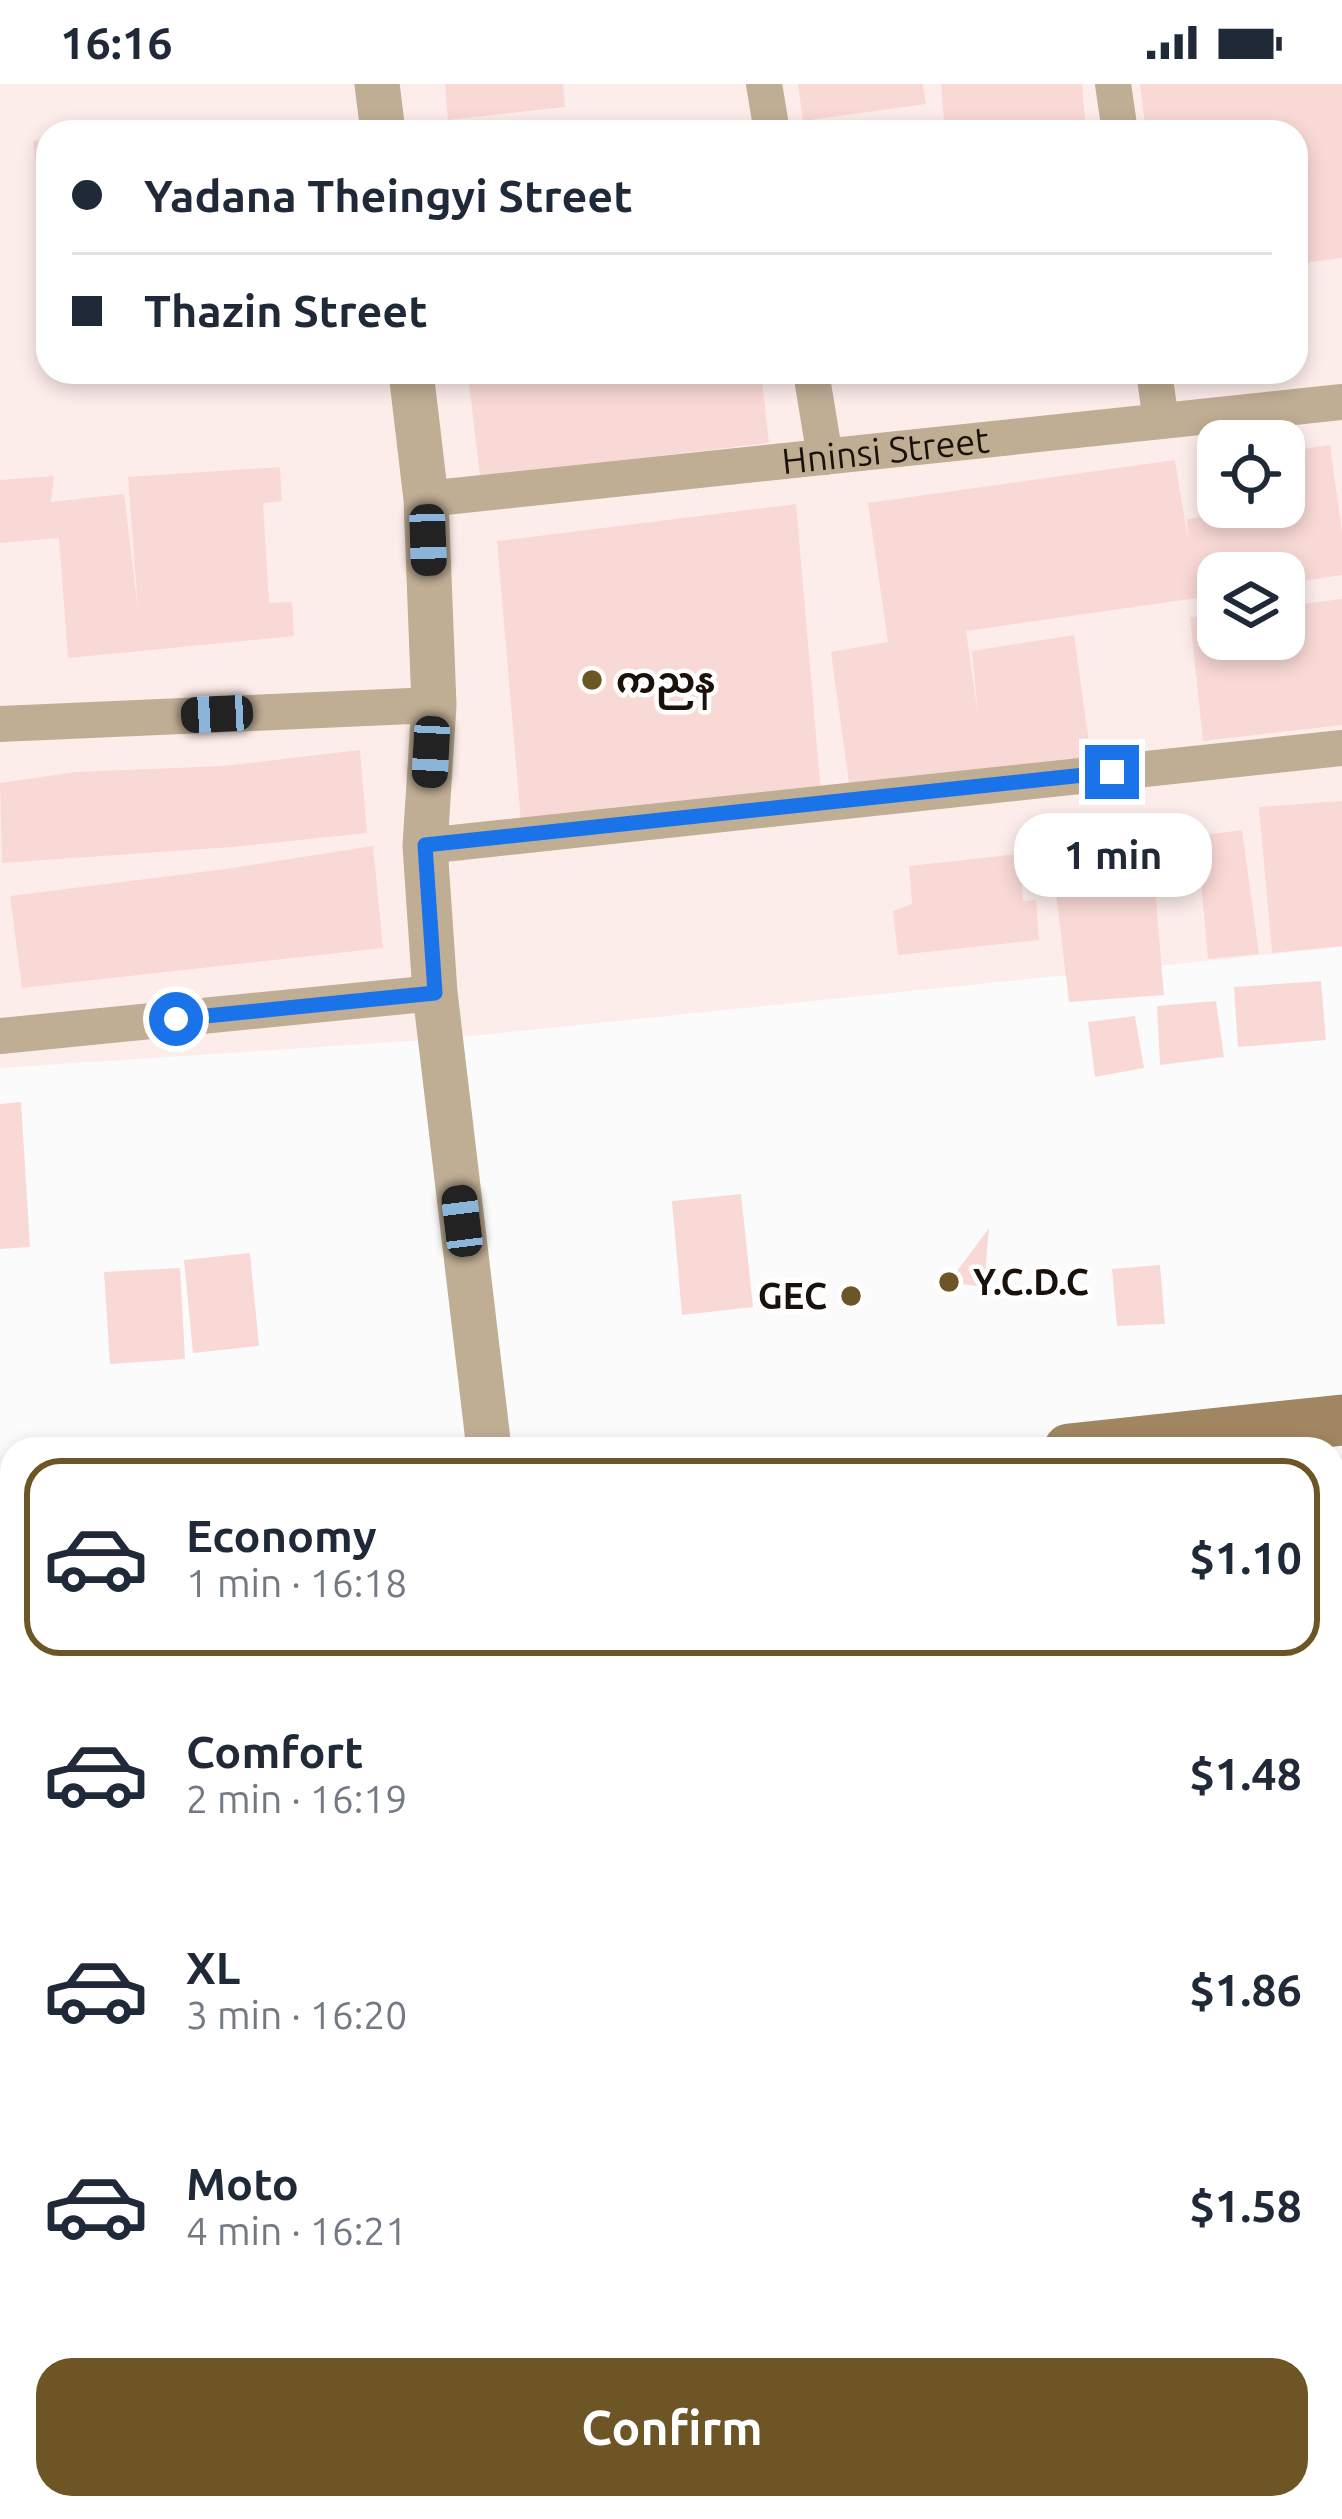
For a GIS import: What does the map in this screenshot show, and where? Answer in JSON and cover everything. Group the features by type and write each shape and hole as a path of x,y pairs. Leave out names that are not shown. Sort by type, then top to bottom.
{"main road":[{"path":"1265,1437 1342,1420"}],"street":[{"path":"377,84 382,120"},
{"path":"764,84 770,120"},
{"path":"1113,84 1118,120"},
{"path":"412,384 426,499 434,705 425,845 435,993 488,1437"},
{"path":"813,384 825,457"},
{"path":"1156,384 1161,422"},
{"name":"Hninsi Street","path":"426,499 1342,402"},
{"path":"0,724 434,705"},
{"path":"425,845 1342,748"},
{"path":"1,1028 435,993"}],"shaded area":[{"path":"0,84 1342,84 1342,947 441,1039 0,1068"}],"building":[{"path":"445,84 563,84 565,107 448,120"},
{"path":"798,84 923,84 926,104 803,120"},
{"path":"941,84 1082,84 1085,120 944,120"},
{"path":"1140,84 1342,84 1342,258 1308,262 1308,120 1144,120"},
{"path":"469,384 762,384 769,443 480,477"},
{"path":"1330,445 1342,532 1342,575 1305,581 1305,552 1197,552 1197,598 966,631 978,715 972,651 1074,635 1091,757 850,790 831,652 888,642 868,503 1175,460 1188,540 1187,519 1197,518 1197,528 1305,528 1305,449"},
{"path":"280,467 282,501 263,503 269,603 292,602 294,636 68,658 59,538 0,543 0,480 54,476 51,502 124,494 138,610 128,477"},
{"path":"796,504 821,793 521,822 497,541"},
{"path":"1342,599 1342,725 1203,741 1190,617 1197,616 1197,660 1305,660 1305,603"},
{"path":"360,750 367,833 2,863 0,783 76,772 223,766"},
{"path":"1342,801 1342,946 1272,953 1259,807"},
{"path":"1150,830 1164,995 1069,1002 1050,843"},
{"path":"1242,830 1259,954 1208,959 1197,836"},
{"path":"373,846 383,948 22,988 10,896"},
{"path":"1019,854 1023,901 1036,900 1039,940 898,955 893,911 912,904 909,866"},
{"path":"1321,981 1326,1040 1238,1047 1234,987"},
{"path":"1216,1001 1224,1057 1160,1065 1157,1006"},
{"path":"1135,1016 1144,1068 1095,1077 1088,1022"},
{"path":"21,1102 30,1247 0,1249 0,1104"},
{"path":"741,1194 753,1307 682,1315 672,1201"},
{"name":"Y.C.D.C","path":"989,1228 984,1287 949,1282"},
{"path":"250,1253 259,1346 193,1353 184,1260"},
{"path":"1160,1265 1165,1324 1117,1326 1112,1269"},
{"path":"180,1268 185,1359 110,1364 104,1272"}],"place":[{"name":"ကညန","path":"592,680"},
{"name":"Y.C.D.C","path":"949,1282"},
{"name":"GEC","path":"851,1296"}],"route":[{"path":"176,1019 435,993 425,845 1112,772"}]}
